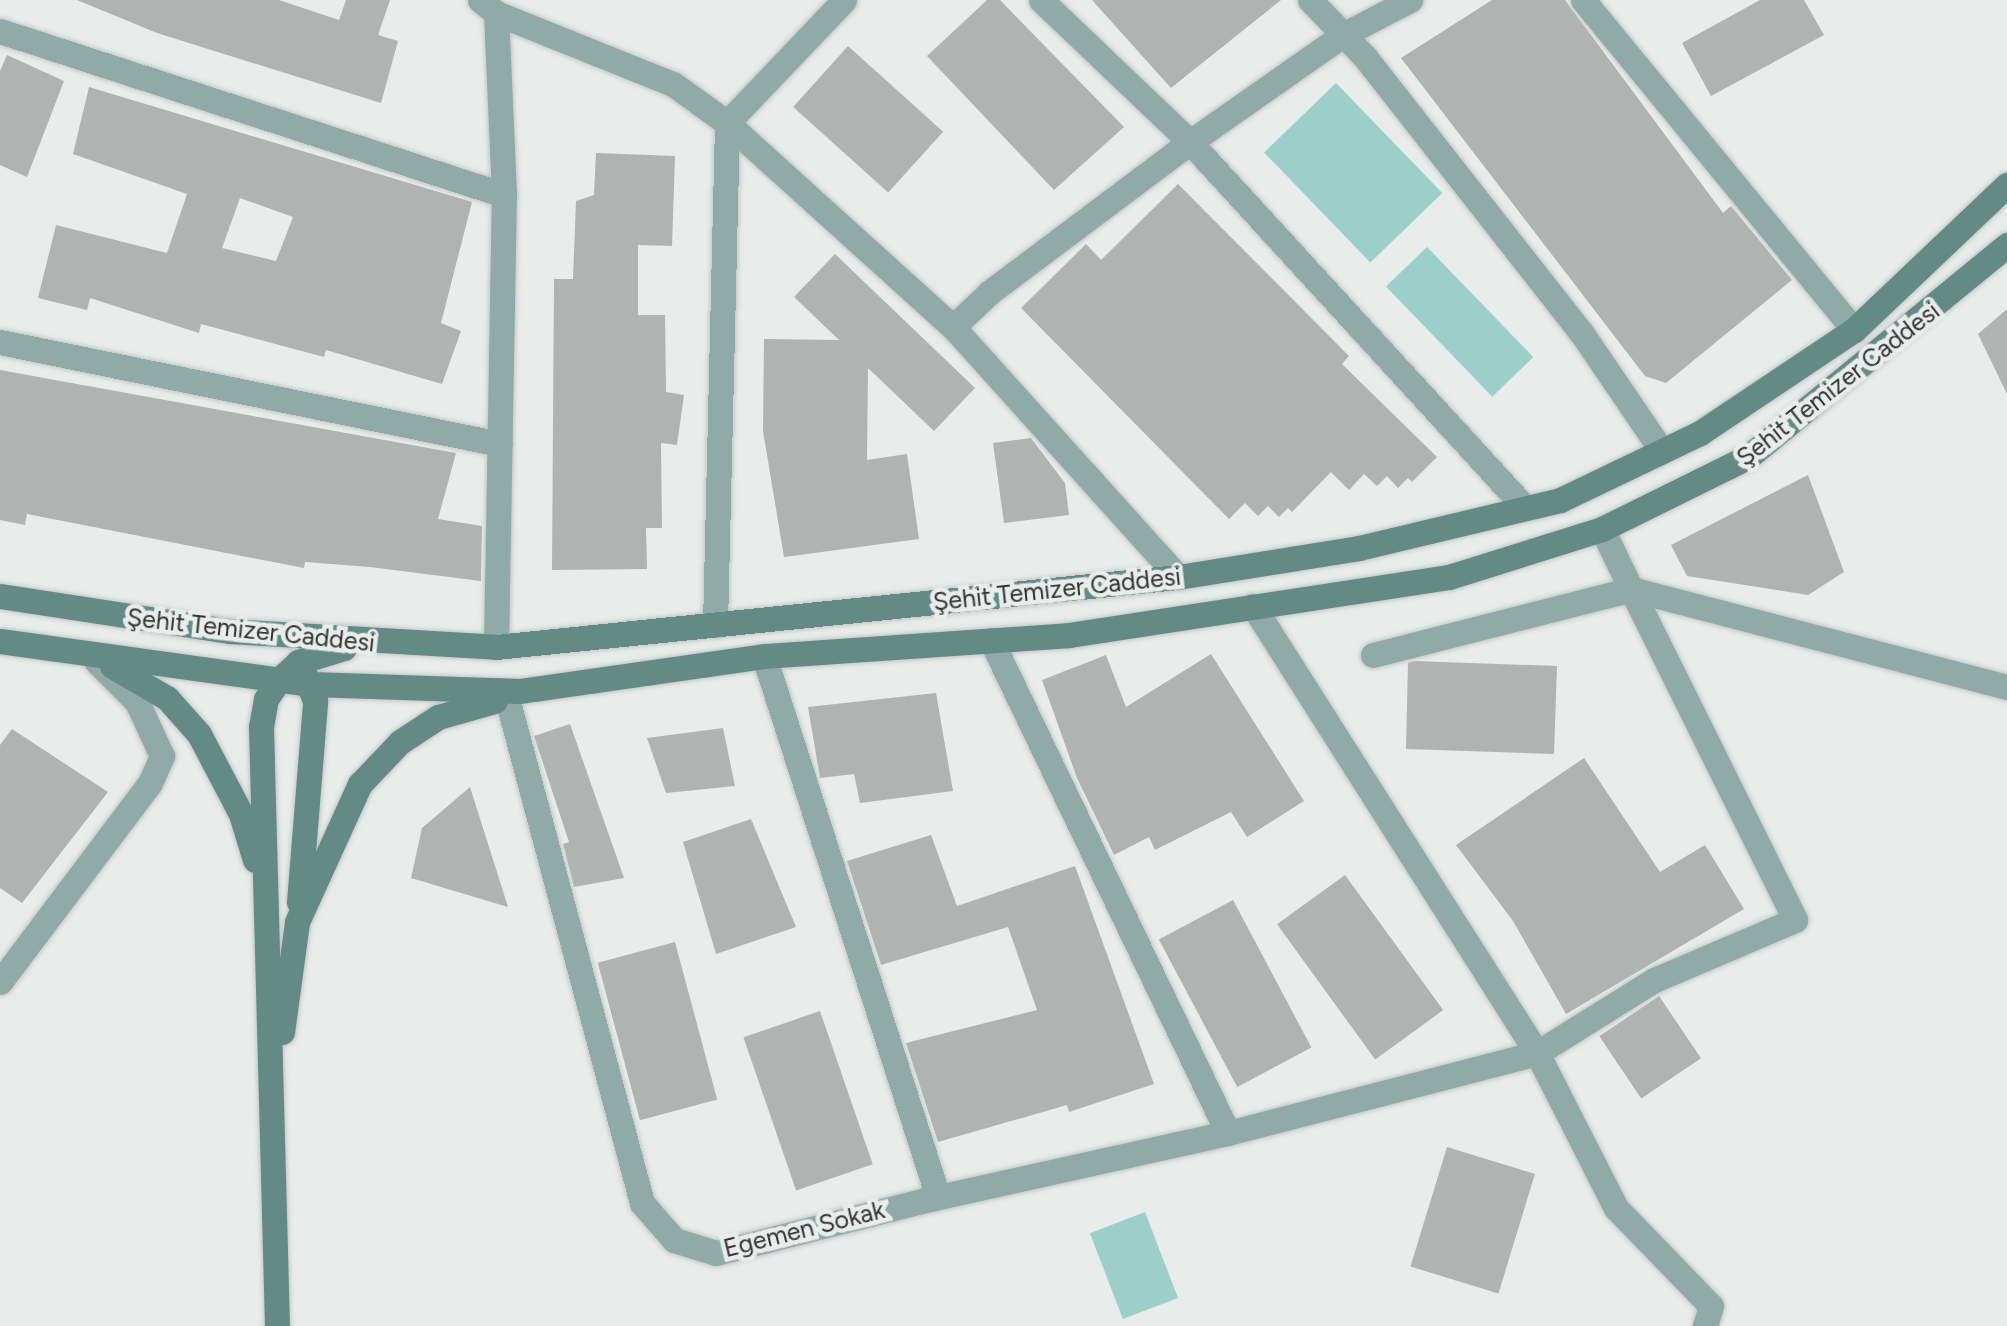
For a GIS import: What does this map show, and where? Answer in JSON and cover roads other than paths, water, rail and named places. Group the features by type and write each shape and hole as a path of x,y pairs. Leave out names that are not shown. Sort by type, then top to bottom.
{"main road":[{"name":"Şehit Temizer Caddesi","path":"0,596 230,632 368,644 496,648 1178,577 1359,548 1560,500 1700,433 1854,330 2007,185"},
{"name":"Şehit Temizer Caddesi","path":"0,641 90,655 513,695 764,656 991,640 1449,576 1602,530 1748,458 2007,246"},
{"path":"230,632 283,650 315,701 297,922 272,1101"},
{"path":"277,1326 261,727 266,699 296,675 368,644"},
{"path":"90,655 141,680 199,734 241,814 266,914"},
{"path":"297,922 360,784 400,742 438,717 513,695"}],"street":[{"path":"714,625 728,123 844,0"},
{"path":"1041,0 1190,142 1524,507"},
{"path":"1310,0 1343,35 1581,332 1662,451"},
{"path":"953,327 990,292 1190,142 1343,35 1410,0"},
{"path":"1583,0 1854,330"},
{"path":"496,648 504,195 488,7 673,84 728,123 953,327 1178,577"},
{"path":"0,31 504,195"},
{"path":"0,342 500,444"},
{"path":"1602,530 1631,589"},
{"path":"1372,655 1631,589 2007,687"},
{"name":"Egemen Sokak","path":"513,695 642,1202 674,1240 716,1252 925,1200 1228,1133 1537,1053 1654,980 1795,920 1631,589"},
{"path":"1253,606 1537,1053 1616,1208 1710,1306 1706,1326"},
{"path":"991,640 1228,1133"},
{"path":"0,982 150,783 162,756 137,702 90,655"},
{"path":"764,656 938,1196 925,1200"}]}
